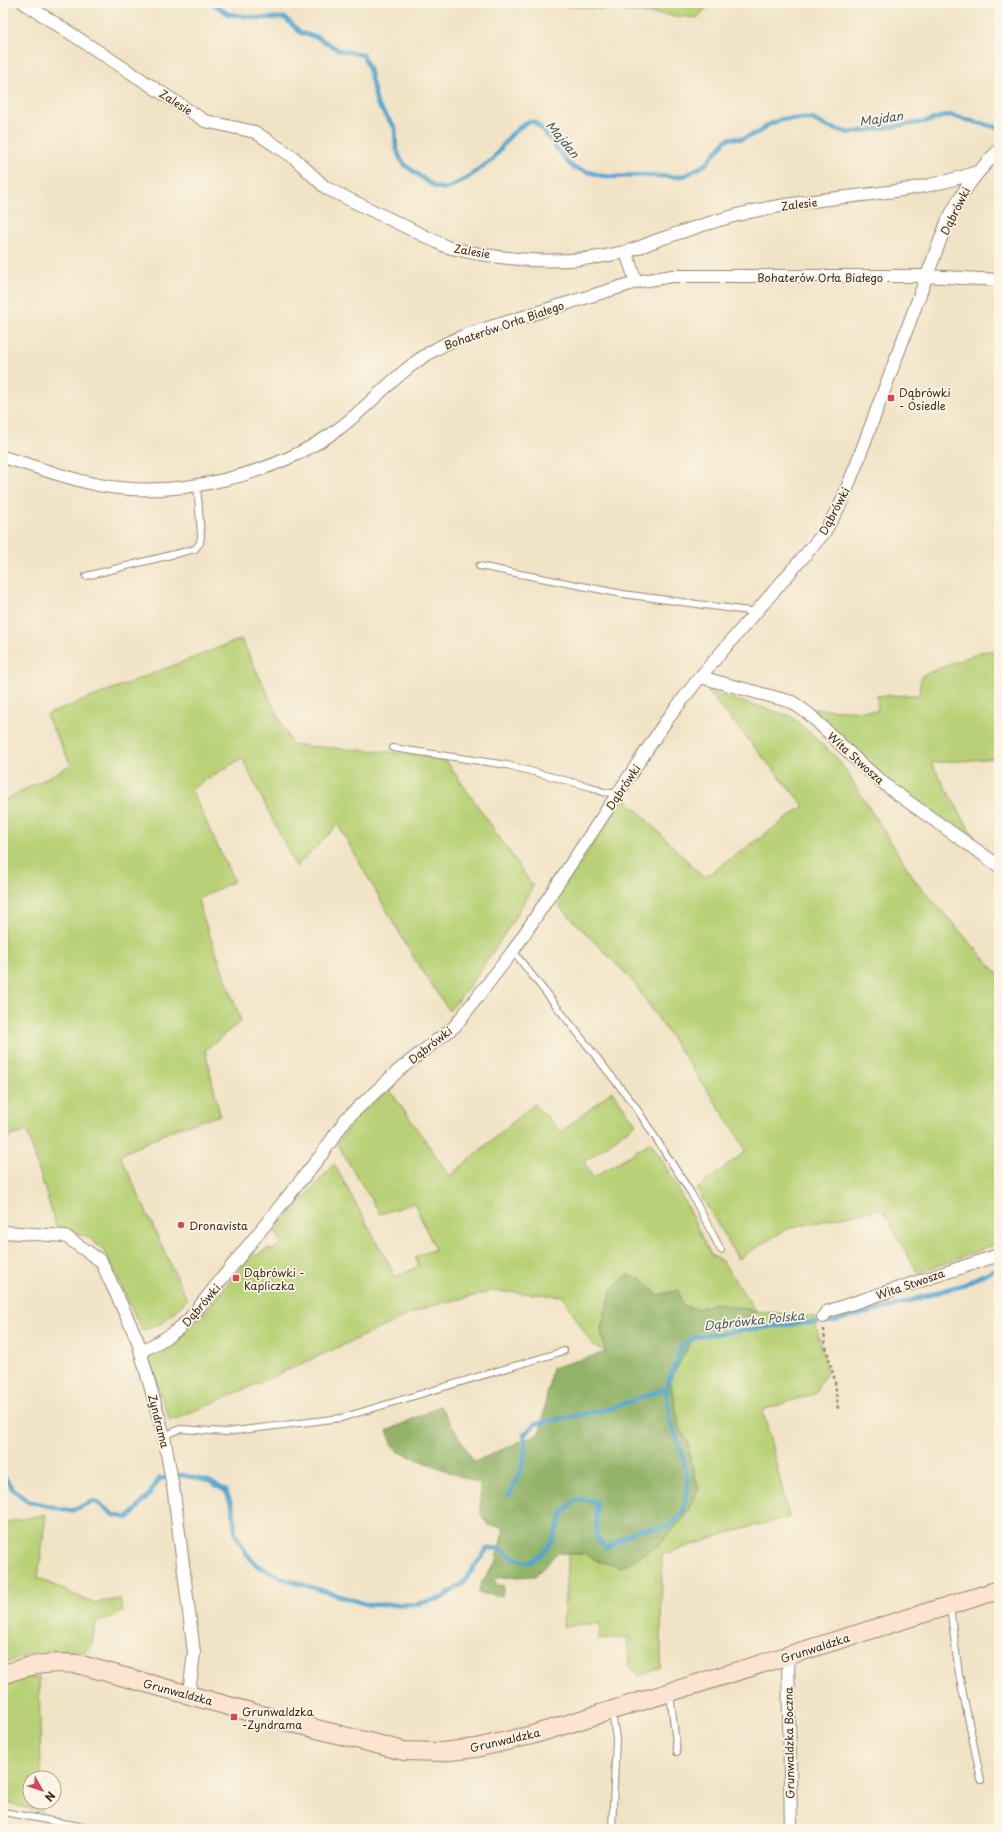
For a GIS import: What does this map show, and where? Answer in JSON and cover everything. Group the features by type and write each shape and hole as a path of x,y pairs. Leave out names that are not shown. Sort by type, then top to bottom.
{"street":[{"name":"Zalesie","path":"24,3 205,121 255,132 294,157 326,188 447,247 524,260 577,260 602,257 626,252 666,237 751,212 782,205 906,191 962,178 977,172"},
{"name":"Dąbrówki","path":"141,1350 161,1341 181,1328 317,1160 346,1119 399,1070 454,1026 513,951 666,721 700,677 824,533 841,503 889,381 926,276 947,222 962,192 977,172 999,150"},
{"path":"626,252 636,282"},
{"name":"Bohaterów Orła Białego","path":"3,457 99,486 135,490 197,485 272,465 316,445 338,429 418,359 455,340 636,282 672,276 926,276 999,280"},
{"name":"Wita Stwosza","path":"700,677 792,702 809,714 860,763 892,791 999,866"},
{"name":"Zyndrama","path":"3,1232 65,1236 101,1261 141,1350 164,1436 173,1487 194,1652 189,1694"},
{"name":"Wita Stwosza","path":"823,1317 826,1312 999,1255"},
{"name":"Grunwaldzka","path":"3,1675 15,1669 33,1665 54,1662 78,1664 261,1715 404,1751 442,1752 495,1745 788,1657 999,1590"},
{"name":"Grunwaldzka Boczna","path":"788,1657 791,1829"}],"lane":[{"path":"86,576 195,549 200,543 201,535 197,485"},
{"path":"479,566 623,594 756,612"},
{"path":"393,748 507,765 591,787 603,792 618,794"},
{"path":"513,951 635,1106 691,1193 721,1250"},
{"path":"164,1436 180,1429 226,1432 340,1418 564,1351"},
{"path":"949,1605 959,1674 981,1780"},
{"path":"670,1692 677,1752"},
{"path":"612,1710 616,1739 612,1829"},
{"path":"3,1812 96,1829"}],"path":[{"path":"823,1317 825,1342 835,1381 838,1409"}],"green space":[{"path":"538,3 712,3 697,18"},
{"path":"241,639 292,745 390,752 445,759 533,886 494,950 473,981 449,1011 412,955 338,825 296,867 242,758 191,789 234,881 198,899 202,914 241,1021 205,1050 220,1115 175,1129 120,1155 187,1300 162,1323 142,1331 105,1251 87,1236 58,1232 27,1131 3,1139 3,801 71,765 46,715"},
{"path":"999,650 999,758 931,763 977,842 912,800 854,752 811,709 878,711 877,696 919,695 921,676 981,652"},
{"path":"708,692 791,716 839,760 916,882 999,975 999,1243 918,1273 881,1208 787,1229 738,1259 697,1189 746,1151 733,1128 632,980 554,901 624,797 704,878 804,806"},
{"path":"389,1089 450,1176 534,1104 561,1132 612,1091 636,1124 584,1162 593,1178 651,1142 673,1179 711,1255 722,1261 756,1311 814,1317 827,1372 819,1384 816,1393 763,1410 789,1517 728,1533 662,1555 661,1668 639,1676 629,1665 627,1637 599,1640 600,1623 563,1626 568,1554 585,1554 598,1561 621,1567 660,1544 699,1489 691,1464 688,1442 679,1426 670,1380 697,1331 734,1325 755,1311 716,1303 698,1309 683,1306 658,1295 643,1281 612,1289 601,1329 606,1352 592,1345 563,1296 493,1291 427,1307 259,1383 170,1421 147,1356 186,1332 214,1301 253,1252 256,1256 267,1249 273,1250 281,1242 275,1231 334,1164 396,1277 419,1266 415,1257 435,1249 414,1203 380,1214 337,1144 353,1120"},
{"path":"627,1275 643,1280 658,1295 678,1290 683,1306 698,1309 716,1303 756,1311 734,1325 697,1331 670,1380 679,1425 688,1442 691,1464 699,1489 684,1518 660,1544 631,1562 620,1567 598,1561 585,1554 557,1553 535,1576 496,1578 495,1584 504,1586 502,1596 478,1593 482,1581 496,1563 504,1527 488,1525 481,1514 480,1484 399,1452 393,1445 387,1431 440,1406 474,1462 540,1433 552,1368 606,1352 601,1329 612,1289"},
{"path":"46,1514 38,1578 93,1603 120,1599 123,1612 96,1623 91,1647 84,1652 50,1650 3,1663 3,1553 8,1522"},
{"path":"21,1678 39,1678 41,1770 22,1770 22,1807 3,1804 3,1688"}],"waterway":[{"name":"Majdan","path":"212,3 228,14 259,18 285,18 301,33 317,37 339,50 363,55 369,69 377,104 395,128 396,147 400,158 406,166 435,187 446,189 467,178 492,160 510,136 527,122 534,122 540,127 567,162 574,168 603,176 615,177 637,175 676,177 686,175 706,164 726,140 731,138 742,139 759,132 768,125 782,119 812,119 828,127 849,133 924,122 949,115 999,128"},
{"name":"Dąbrówka Polska","path":"829,1322 887,1308 965,1284 999,1267"},
{"name":"Dąbrówka Polska","path":"3,1475 12,1488 27,1501 71,1511 93,1501 114,1515 129,1518 149,1495 159,1479 182,1475 209,1481 226,1491 233,1508 235,1533 246,1553 256,1565 282,1578 369,1605 417,1604 442,1598 462,1584 487,1549 500,1548 515,1558 529,1563 542,1554 553,1540 563,1513 577,1499 596,1502 597,1538 607,1548 638,1529 660,1529 669,1526 683,1513 688,1482 683,1456 670,1420 666,1388 682,1346 698,1336 800,1323 817,1323"},
{"path":"509,1495 520,1473 524,1459 524,1435 535,1424 613,1408 666,1388"}],"place":[{"name":"Dąbrówki - Osiedle","path":"891,398"},
{"name":"Dronavista","path":"181,1225"},
{"name":"Dąbrówki - Kapliczka","path":"236,1278"},
{"name":"Grunwaldzka -Zyndrama","path":"234,1717"}]}
